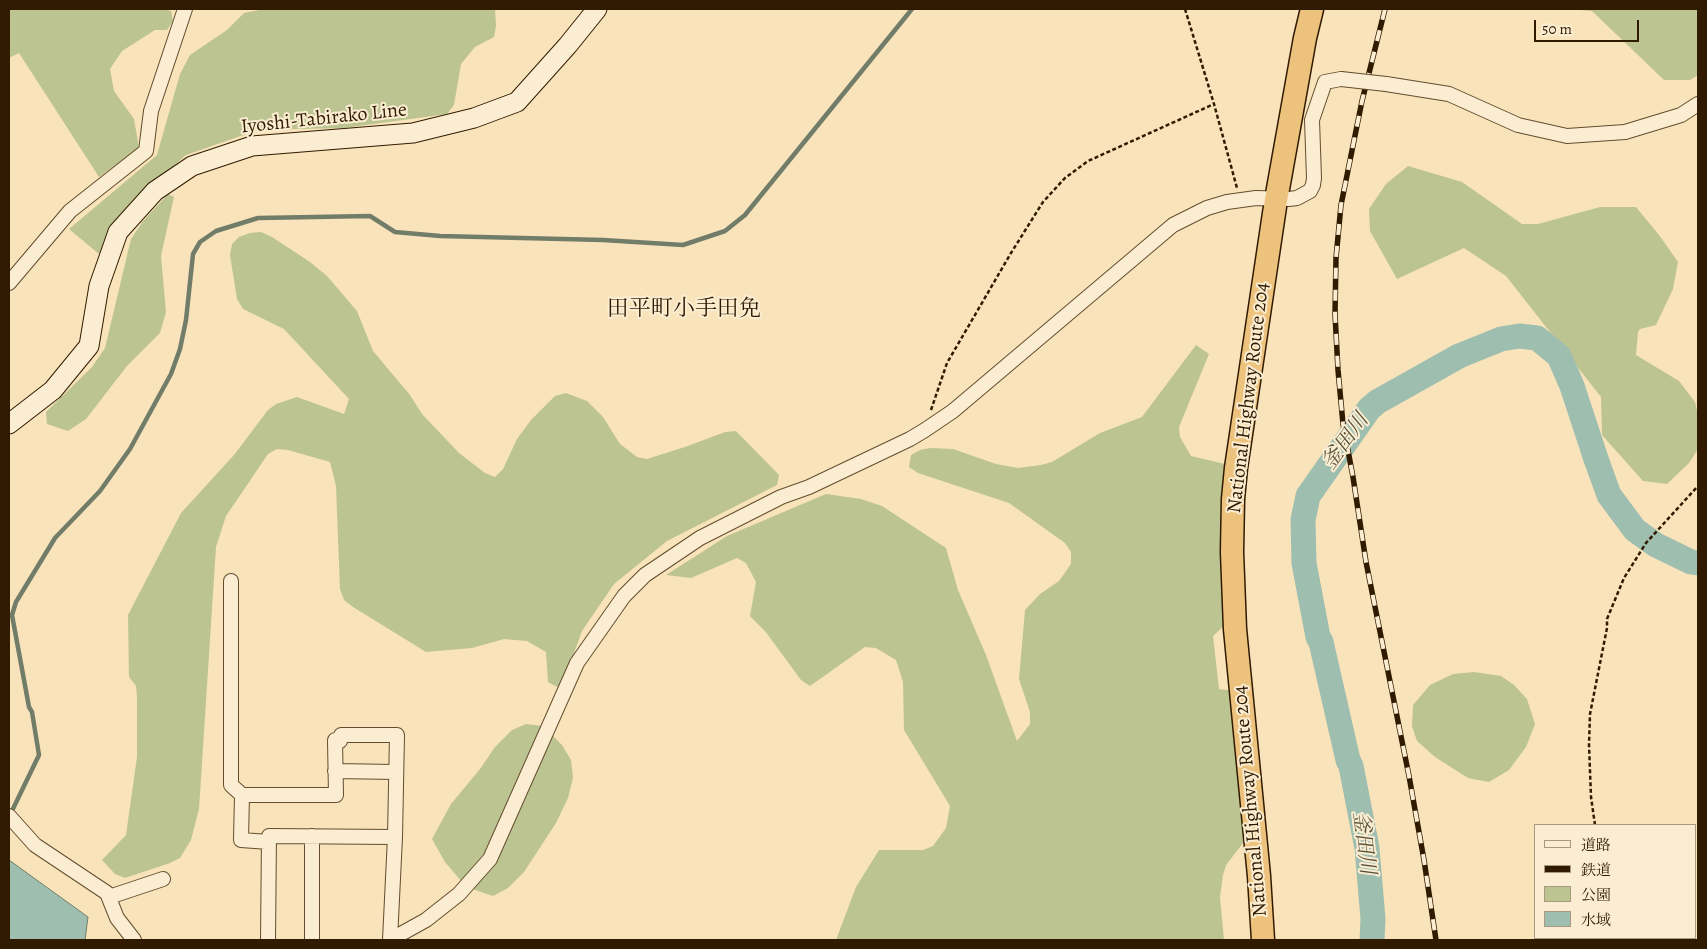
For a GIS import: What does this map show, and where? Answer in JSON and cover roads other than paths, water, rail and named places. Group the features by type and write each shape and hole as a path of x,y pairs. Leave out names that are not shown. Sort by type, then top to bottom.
{"highway":[{"name":"National Highway Route 204","path":"1263,940 1259,876 1236,629 1232,552 1233,499 1276,200 1305,38 1312,9"}],"main road":[{"name":"Iyoshi-Tabirako Line","path":"9,424 53,390 89,346 99,286 118,232 155,191 192,166 252,146 413,133 474,118 517,102 597,9"}],"street":[{"path":"9,283 70,212 146,151 151,111 185,9"},
{"path":"231,581 231,785 242,795 336,795 335,740 340,741 341,735 397,735 390,940 426,920 459,894 490,860 577,662 624,596 645,574 700,538 781,497 910,440 953,412 1173,225 1207,208 1256,198 1276,200 1297,198 1310,191 1313,185 1314,169 1312,120 1326,82 1341,79 1449,94 1518,125 1567,136 1625,132 1681,115 1698,104"},
{"path":"335,771 396,772"},
{"path":"242,795 241,840 269,842"},
{"path":"9,816 35,845 107,893 117,918 134,940"},
{"path":"268,940 269,836 395,837"},
{"path":"312,836 312,940"},
{"path":"109,897 163,879"}],"water":[{"path":"9,860 88,917 85,940 9,940"}],"waterway":[{"path":"10,815 39,755 12,615 16,602 55,538 100,491 130,449 171,374 180,349 186,320 193,254 200,242 216,231 258,218 370,216 395,232 440,236 603,240 683,245 725,231 745,215 912,9"},
{"name":"釜田川","path":"1372,940 1373,919 1367,848 1351,766 1348,760 1321,642 1318,637 1304,563 1303,520 1308,496 1369,409 1377,402 1459,356 1501,339 1519,336 1537,338 1559,356 1572,386 1609,495 1635,530 1656,545 1691,562 1698,563"}],"railway":[{"path":"1385,9 1362,101 1341,205 1336,258 1335,314 1338,370 1343,424 1366,562 1409,776 1436,940"}],"district":[{"name":"田平町小手田免","path":"684,310"}]}
